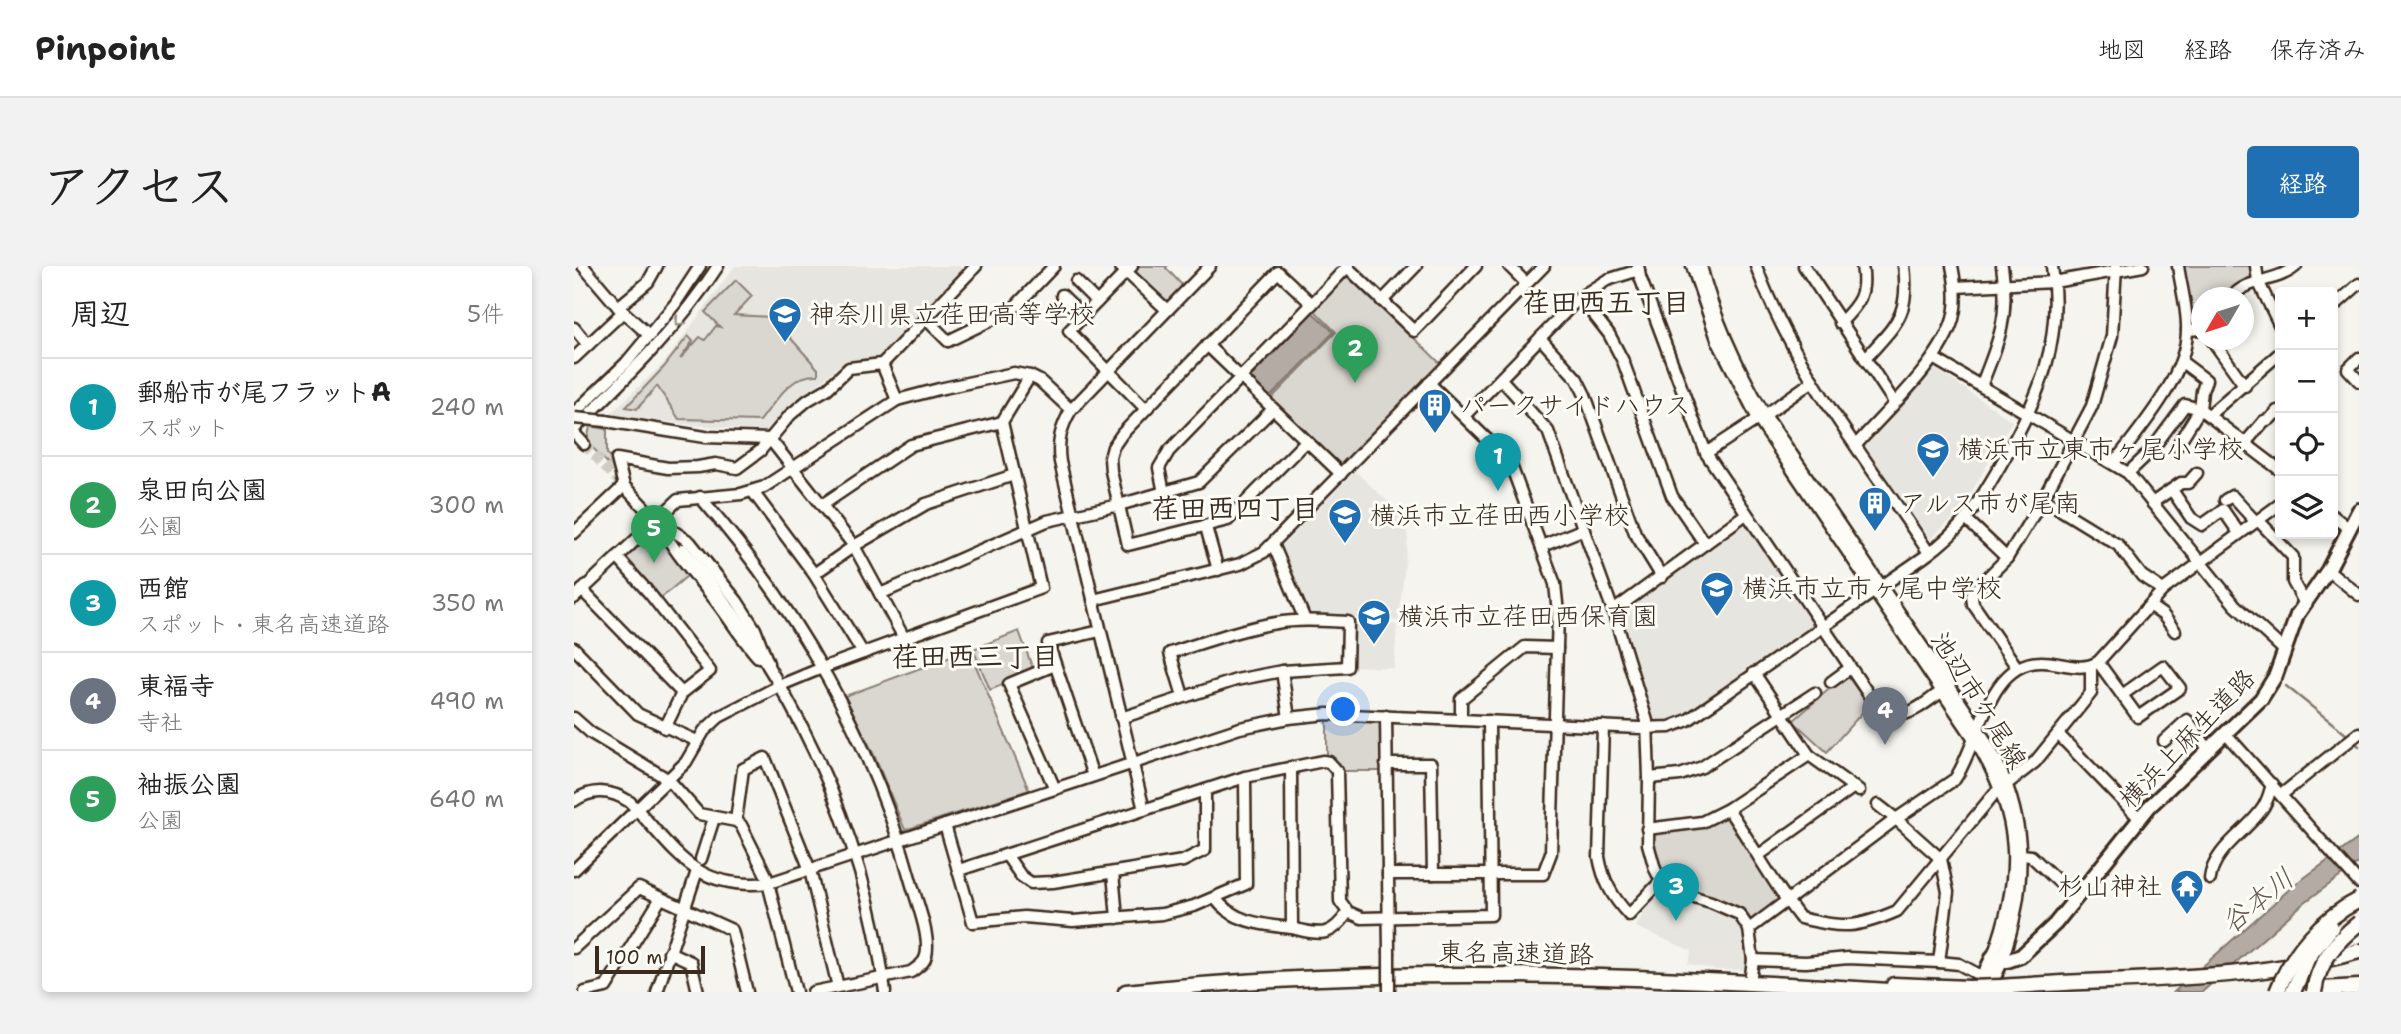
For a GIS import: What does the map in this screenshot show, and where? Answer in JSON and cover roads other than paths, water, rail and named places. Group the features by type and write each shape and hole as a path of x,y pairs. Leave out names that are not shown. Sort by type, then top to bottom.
{"highway":[{"path":"2359,902 2332,917 2310,937 2292,961 2277,992 2359,987"},
{"path":"2293,992 2302,970 2321,939 2359,902"},
{"path":"2314,992 2321,966 2329,952 2359,923"},
{"path":"2214,975 2313,952 2359,936"},
{"path":"1798,985 1871,984 1994,990 2214,975 2305,964 2359,951"},
{"name":"東名高速道路","path":"1126,992 1289,979 1431,976 1566,977 1798,985 1906,992"}],"main road":[{"name":"横浜上麻生道路","path":"1997,958 2011,960 2021,956 2077,899 2167,789 2269,689 2297,614 2328,570 2359,510"},
{"path":"1973,990 1997,958"},
{"path":"1994,990 1997,958"}],"street":[{"path":"584,266 621,309 650,336"},
{"path":"574,358 648,282 657,266"},
{"path":"574,413 650,336 700,266"},
{"path":"584,444 574,431 689,310 718,266"},
{"path":"768,663 759,658 743,640 713,598 676,554 656,520 624,486 617,459 668,468 716,464 737,468 760,450 790,415 827,389 849,369 881,365 975,266"},
{"path":"926,319 948,341 1012,310 1055,266"},
{"path":"1144,810 1058,452 1061,429 1071,410 1210,266"},
{"path":"1164,493 1159,468 1169,451 1347,266 1413,331 1476,266"},
{"path":"1382,301 1416,266"},
{"path":"1509,266 1526,283"},
{"path":"1093,600 1250,560 1273,544 1544,266"},
{"name":"池辺市ケ尾線","path":"1692,266 1718,342 1761,417 1877,589 1995,754 2011,828 2013,880 1997,958"},
{"name":"池辺市ケ尾線","path":"1701,266 1727,341 1761,417"},
{"path":"1756,266 1779,322 1814,381 1929,553"},
{"path":"1804,266 1894,402"},
{"path":"1840,323 1857,306 1862,296 1863,266"},
{"path":"1865,359 1899,321 1906,289 1904,266"},
{"path":"1856,445 1933,358 1951,324 1956,287 1952,266"},
{"path":"1980,386 2000,338 2005,285 2002,266"},
{"path":"574,786 578,798 606,792 621,796 696,871 713,879 740,885 769,883 1240,728 1289,718 1327,714 1670,727 1688,720 1929,553 1950,538 1967,520 2029,414 2040,388 2047,365 2054,316 2052,266"},
{"path":"1956,287 2054,282 2143,266"},
{"path":"2114,463 2142,426 2182,362 2187,330 2178,266"},
{"path":"2256,266 2259,281 2275,315"},
{"path":"2246,287 2259,281 2277,278 2296,266"},
{"path":"1146,409 1069,331 1126,268 1167,310"},
{"path":"1464,416 1580,297 1607,280 1638,268 1706,453 1873,701 1889,715 1900,716 1941,692"},
{"path":"2016,666 1973,604 1972,596 2007,558 2043,499 2092,406 2112,336 2116,269"},
{"path":"1306,441 1234,515 1206,527 1128,545 1110,458 1113,447 1122,434 1278,272 1311,304"},
{"path":"1076,281 1097,302"},
{"path":"2338,303 2359,284"},
{"path":"1062,295 1083,316"},
{"path":"1580,297 1609,334 1623,361 1672,496 1705,544"},
{"path":"574,328 588,345"},
{"path":"1539,338 1577,379 1635,533 1662,577"},
{"path":"1207,345 1340,474"},
{"path":"2219,350 2245,386"},
{"path":"1933,358 2129,472 2235,605 2285,651"},
{"path":"2359,358 2348,369 2359,381"},
{"path":"2177,446 2204,412 2245,386 2275,360"},
{"path":"2182,362 2206,380 2202,391 2204,412"},
{"path":"881,365 897,400"},
{"path":"574,598 678,500 753,492 764,487 897,400 1014,373 1030,376 1071,410"},
{"path":"574,870 686,762 697,741 712,722 781,685 822,668 1041,588 1002,422 1030,376"},
{"path":"1501,379 1548,431 1613,611 1648,728 1647,829 1650,857 1661,881 1671,890 1740,914 1749,929 1753,960 1751,975"},
{"path":"1706,453 1814,381"},
{"path":"1388,874 1543,874 1551,853 1558,648 1555,584 1512,468 1496,448 1429,383"},
{"path":"2129,472 2150,452 2185,405 2204,412 2275,461"},
{"path":"880,594 1047,522 1199,482 1273,409"},
{"path":"2246,442 2264,421 2277,411 2279,413"},
{"path":"574,418 705,437 770,439 854,546 904,638"},
{"path":"822,505 911,445 1002,422"},
{"path":"2152,503 2181,483 2188,483 2197,473"},
{"path":"814,574 854,546 926,504 1014,475"},
{"path":"574,533 624,486"},
{"path":"2172,491 2190,518 2202,525 2223,510 2239,533"},
{"path":"753,492 814,574 863,653"},
{"path":"2225,500 2232,496 2293,557 2293,582 2304,601"},
{"path":"700,497 763,573 836,692 867,757 900,840 925,932 927,955 923,963 911,972 813,992"},
{"path":"2043,499 2118,545 2142,576 2163,590"},
{"path":"1728,809 1786,901 1800,918 1853,927 1897,911 1994,794 2035,762 2091,692 2095,664 2163,590 2275,507"},
{"path":"1613,611 1746,514"},
{"path":"656,520 690,542 737,601 755,629 768,663"},
{"path":"1967,520 2007,558"},
{"path":"2338,520 2348,528"},
{"path":"1206,527 1217,570"},
{"path":"1542,546 1584,529"},
{"path":"1273,544 1305,620"},
{"path":"683,548 742,623 768,663 831,788 855,855 870,912 884,992"},
{"path":"617,557 650,594 710,671 682,693 665,728"},
{"path":"2328,570 2359,595"},
{"name":"池辺市ケ尾線","path":"1877,589 2004,787 2018,822 2021,856 2017,913 1997,958"},
{"path":"582,590 682,693"},
{"path":"2150,606 2163,615 2175,631"},
{"path":"1121,718 1236,680 1282,671 1347,667 1348,622 1277,622 1240,630 1170,653 1183,696"},
{"path":"1093,776 1048,643 1100,631"},
{"path":"1461,720 1461,699 1525,647 1558,648"},
{"path":"574,649 638,714 697,741"},
{"path":"1749,929 1896,819 1955,779 1977,727 2002,681 2016,666 2040,662 2073,667 2095,664"},
{"path":"2095,664 2138,717 2179,688 2163,666 2122,695"},
{"path":"1055,665 1009,684 1055,789"},
{"path":"1831,682 1850,668"},
{"path":"1282,671 1289,718"},
{"path":"1754,673 1809,755 1857,789 1759,855"},
{"path":"1649,778 1680,775 1702,767 1815,693"},
{"path":"1386,716 1389,992"},
{"path":"574,718 591,733 669,780 699,814 736,821 741,825 769,883 796,992"},
{"path":"2166,736 2187,720 2209,750"},
{"path":"959,870 1245,777 1323,761 1329,762 1337,771 1340,901 1348,912 1362,918 1491,915 1489,721"},
{"path":"1603,726 1599,857 1604,879 1617,902 1629,915 1661,881"},
{"path":"2281,795 2359,733"},
{"path":"2058,734 2140,819"},
{"path":"2226,734 2358,882"},
{"path":"1647,829 1702,822 1728,809 1809,755"},
{"path":"736,821 743,769 765,758 810,870 838,987"},
{"path":"1386,764 1431,764 1433,874"},
{"path":"1291,766 1292,928"},
{"path":"945,825 973,922 1024,917 1073,921 1173,912 1247,884 1245,777"},
{"path":"2210,879 2212,869 2223,853 2263,808 2272,784"},
{"path":"1007,856 1021,877 1031,883 1054,883 1183,861 1205,850 1205,790"},
{"path":"1878,805 1941,859 1948,892 1939,962"},
{"path":"701,859 714,818"},
{"path":"2021,856 2031,856 2077,899"},
{"path":"657,992 696,871"},
{"path":"1113,873 1117,918"},
{"path":"574,948 639,888 732,930 747,992"},
{"path":"585,992 606,987 661,898"},
{"path":"1215,898 1220,905 1242,920 1310,933 1328,933 1348,912"},
{"path":"669,952 691,962 698,992"},
{"path":"1753,960 1806,961 1849,958 1939,962 1959,964 1983,977"}],"waterway":[{"path":"2286,686 2347,735"},
{"path":"2355,743 2359,746"}],"tunnel":[{"path":"584,444 624,487"},
{"path":"664,528 683,549"}],"place":[{"name":"神奈川県立荏田高等学校","path":"785,344"},
{"name":"泉田向公園","path":"1355,383"},
{"name":"パークサイドハウス","path":"1435,435"},
{"name":"横浜市立東市ヶ尾小学校","path":"1933,479"},
{"name":"郵船市が尾フラットA","path":"1498,491"},
{"name":"アルス市が尾南","path":"1875,533"},
{"name":"横浜市立荏田西小学校","path":"1345,545"},
{"name":"袖振公園","path":"654,563"},
{"name":"横浜市立市ヶ尾中学校","path":"1717,618"},
{"name":"横浜市立荏田西保育園","path":"1374,646"},
{"name":"東福寺","path":"1885,745"},
{"name":"杉山神社","path":"2187,916"},
{"name":"西館","path":"1676,921"}],"district":[{"name":"荏田西五丁目","path":"1606,302"},
{"name":"荏田西四丁目","path":"1235,508"},
{"name":"荏田西三丁目","path":"975,656"}],"water label":[{"name":"谷本川","path":"2257,900"}]}
